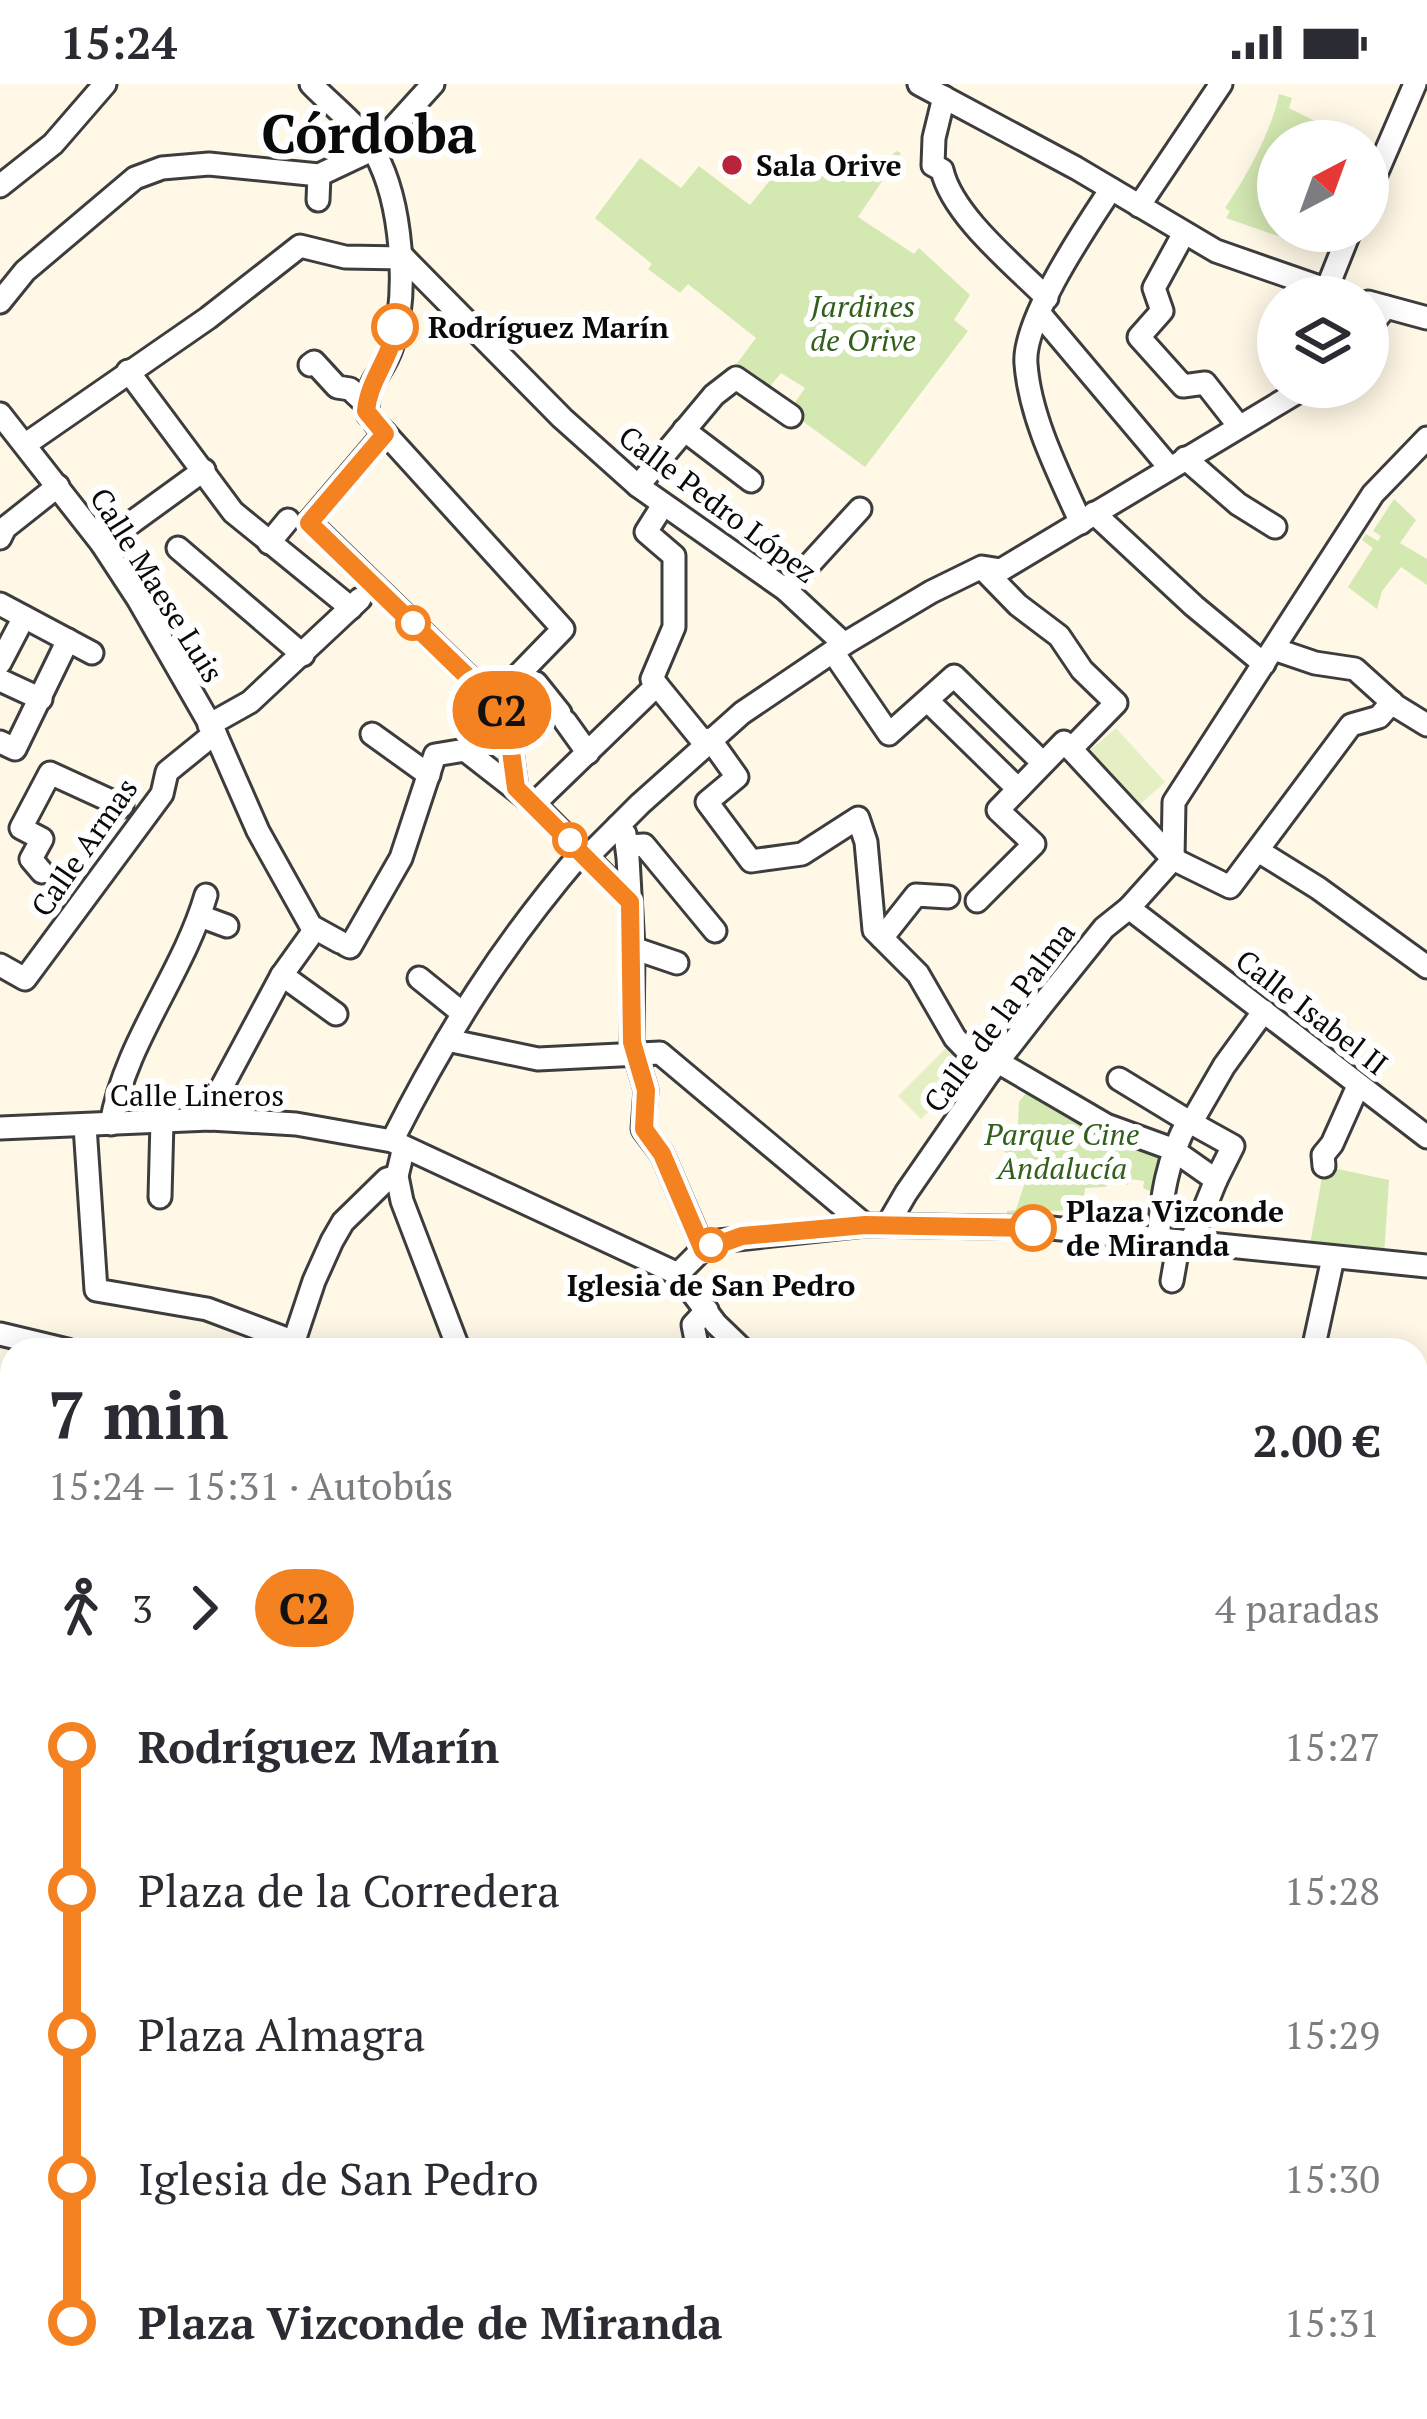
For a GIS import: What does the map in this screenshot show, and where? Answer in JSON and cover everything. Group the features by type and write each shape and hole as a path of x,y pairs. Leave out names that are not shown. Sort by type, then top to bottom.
{"street":[{"path":"0,187 52,144 105,84"},
{"path":"269,543 297,521 374,419 368,386 393,345 404,257 374,149 311,84"},
{"path":"0,302 25,271 135,178 162,168 209,164 320,176 374,149 433,84"},
{"path":"919,84 1216,251 1286,276"},
{"path":"1139,206 1221,84"},
{"path":"1389,144 1415,84"},
{"path":"944,98 933,165 942,170 974,224 1177,462 1275,527"},
{"path":"318,200 320,176"},
{"path":"1111,189 1057,273 1025,362 1044,433 1088,518 1194,606 1269,656 1355,669 1392,702 1427,724"},
{"path":"1184,233 1154,288 1162,311 1139,337 1184,386 1205,383 1238,425"},
{"path":"26,444 208,318 300,246 345,257 404,257"},
{"name":"Calle Pedro López","path":"404,257 562,418 638,487 786,590 838,648 890,734 929,702"},
{"path":"1397,310 1427,292"},
{"path":"310,365 314,362 337,387 350,389 563,629 498,706"},
{"path":"128,371 233,512 351,608"},
{"path":"638,487 714,395 736,378 791,416"},
{"path":"453,1338 397,1176 398,1144 461,1012 526,917 585,854 623,836 708,741 742,713 931,592 982,567 1001,570 1268,408"},
{"name":"Calle Maese Luis","path":"0,414 102,544 212,729 258,831 315,929"},
{"path":"684,430 751,482"},
{"path":"1173,859 1174,802 1373,494 1427,438"},
{"path":"102,544 204,470"},
{"path":"0,538 5,528 58,487"},
{"path":"663,505 646,532 674,556 674,627 652,673 657,685 737,777 707,802 751,861 802,854 858,818 866,842 874,930 918,974 955,1038 994,1067 1106,1125 1172,1149 1216,1180"},
{"path":"786,590 860,509"},
{"path":"297,521 374,585 498,706 525,796"},
{"path":"178,548 303,655"},
{"path":"977,901 1034,844 998,809 1116,703 1082,670 1059,636 982,567"},
{"name":"Calle Armas","path":"0,965 25,980 134,812 162,794 166,772 303,655 374,585"},
{"path":"0,604 92,652"},
{"path":"0,663 24,617"},
{"path":"8,746 40,699 68,640"},
{"path":"528,676 588,753"},
{"path":"1016,791 929,702 954,676 1173,859 1230,887 1351,725 1379,717 1392,702"},
{"path":"0,680 40,699"},
{"path":"525,796 588,753 657,685"},
{"path":"372,734 429,775"},
{"path":"209,1119 282,976 315,929 350,946 373,910 401,858 435,755 465,750 525,796 630,902"},
{"path":"41,872 32,859 42,839 21,828 50,773 134,812"},
{"path":"623,836 633,948 632,1042 646,1090 644,1129 662,1154 703,1250"},
{"path":"623,836 644,845 716,931"},
{"path":"1260,852 1427,967"},
{"name":"Calle de la Palma","path":"889,1224 994,1067 1104,928 1173,859"},
{"path":"882,938 916,895 948,897"},
{"path":"112,1124 124,1075 203,905 226,926"},
{"name":"Calle Isabel II","path":"1129,908 1427,1137"},
{"path":"633,948 676,963"},
{"path":"282,976 336,1014"},
{"path":"419,978 461,1012"},
{"path":"1172,1281 1176,1242 1162,1190 1172,1149 1264,1011"},
{"path":"447,1040 538,1059 660,1053 865,1225"},
{"path":"1119,1079 1233,1146 1176,1242"},
{"path":"1324,1166 1323,1155 1358,1086"},
{"name":"Calle Lineros","path":"0,1128 209,1119 327,1127 398,1144 678,1274"},
{"path":"160,1197 162,1121"},
{"path":"85,1126 96,1290 207,1310 272,1338"},
{"path":"296,1338 319,1268 344,1222 387,1179 397,1176"},
{"path":"732,1338 678,1274 703,1250 742,1236 889,1224 1051,1228 1427,1266"},
{"path":"1316,1338 1333,1258"},
{"path":"693,1338 693,1325 707,1310"}],"green space":[{"path":"1279,94 1292,98 1289,108 1313,120 1272,120"},
{"name":"Jardines de Orive","path":"896,151 901,153 858,217 914,254 919,248 970,295 954,320 968,331 865,467 789,411 805,388 781,373 764,394 732,370 756,338 688,284 680,293 595,218 640,158 681,188 699,166 750,205 771,179 762,170 774,155 800,174 821,163 848,180 866,152 884,163"},
{"path":"1257,154 1257,229 1226,218 1230,211 1225,208"},
{"path":"1394,499 1416,520 1400,543 1427,559 1427,585 1401,567 1382,591 1377,609 1348,587 1373,548 1362,540 1366,534 1378,541 1381,536 1373,531"},
{"path":"1116,728 1165,782 1136,808 1087,753"},
{"path":"946,1048 970,1071 921,1119 898,1096"},
{"name":"Parque Cine Andalucía","path":"1030,1088 1167,1154 1158,1195 1143,1188 1144,1181 1130,1179 1128,1185 1108,1181 1106,1187 1085,1188 1082,1210 1050,1211 1051,1228 1007,1224 1007,1211 1016,1210 1027,1176 1020,1173 1022,1162 1001,1150 1018,1125 1019,1102"},
{"path":"1324,1166 1389,1180 1384,1255 1309,1250"}],"bus line":[{"name":"C2","path":"395,327 393,345 368,386 366,411 385,434 309,523 506,714 516,788 630,902 632,1042 646,1090 644,1129 662,1154 703,1250 742,1236 865,1225 1033,1228"}],"place":[{"name":"Sala Orive","path":"732,165"},
{"name":"Rodríguez Marín","path":"395,327"},
{"name":"Plaza Vizconde de Miranda","path":"1033,1228"},
{"name":"Iglesia de San Pedro","path":"711,1245"}],"district":[{"name":"Córdoba","path":"369,132"}]}
